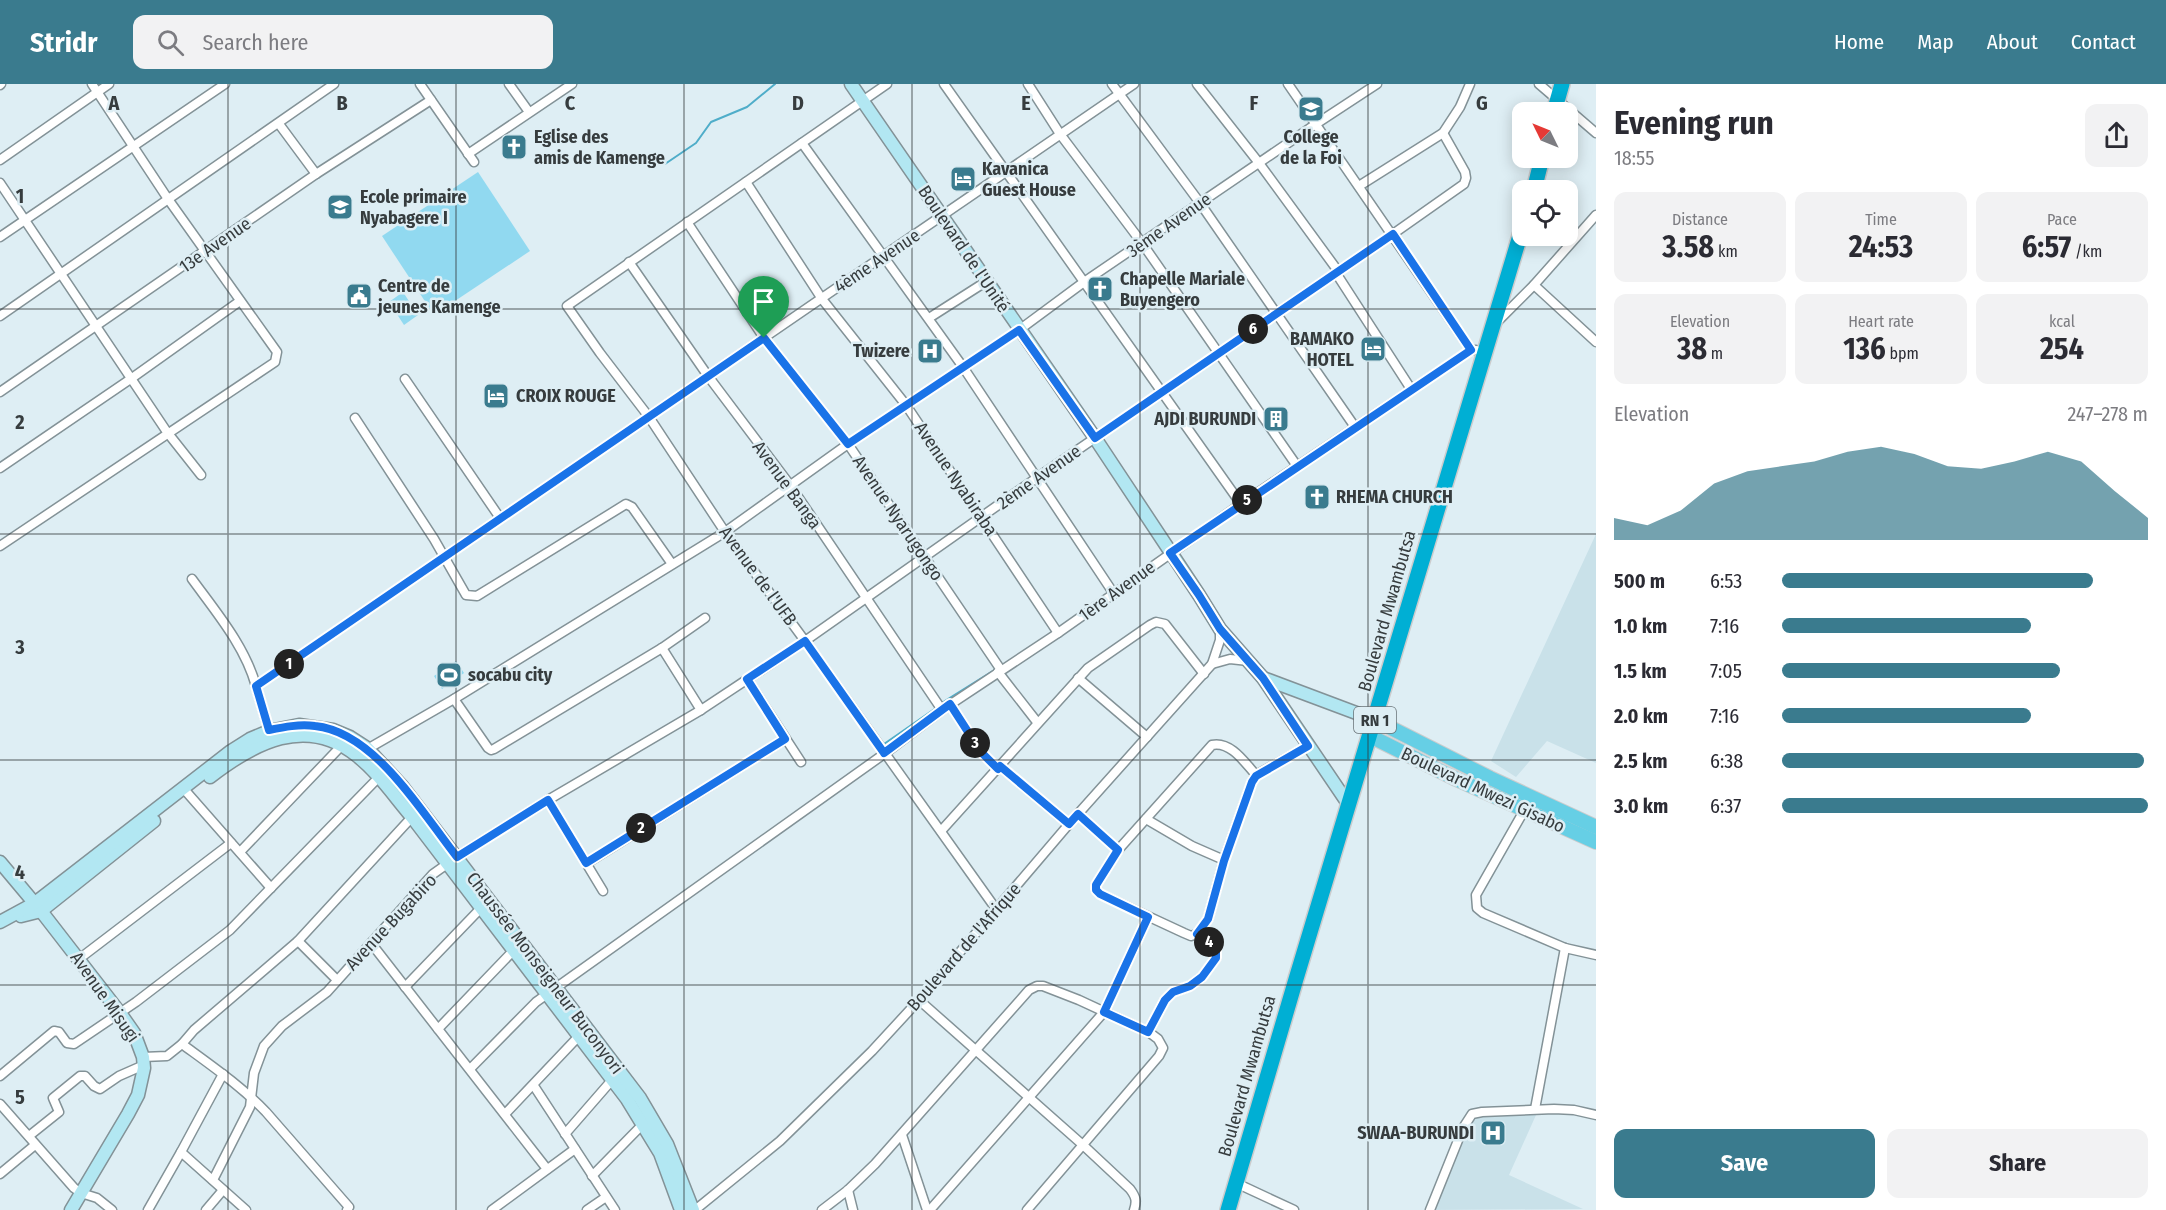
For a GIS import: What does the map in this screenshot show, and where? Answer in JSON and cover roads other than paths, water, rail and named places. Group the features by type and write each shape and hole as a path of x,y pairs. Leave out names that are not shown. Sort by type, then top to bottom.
{"highway":[{"path":"1557,102 1562,84"},
{"name":"Boulevard Mwambutsa","path":"1228,1210 1375,720 1478,351 1493,325 1517,246"}],"main road":[{"name":"Boulevard Mwezi Gisabo","path":"1375,720 1490,778 1596,827"},
{"name":"Boulevard Mwezi Gisabo","path":"1370,736 1456,779 1596,842"}],"street":[{"path":"0,160 94,88 109,84"},
{"path":"0,237 225,84"},
{"path":"0,316 334,84"},
{"path":"420,84 474,162"},
{"path":"509,84 529,112"},
{"path":"468,154 572,84"},
{"name":"Boulevard de l'Unité","path":"851,84 1095,438 1220,629 1263,678 1349,804"},
{"path":"629,262 887,84"},
{"path":"944,84 1241,504"},
{"path":"1028,84 1060,134 1142,243 1298,466"},
{"path":"1112,84 1200,203 1355,427"},
{"name":"4ème Avenue","path":"256,686 1134,84"},
{"path":"1197,84 1259,163 1337,272 1411,389"},
{"path":"1288,84 1478,351"},
{"name":"3ème Avenue","path":"362,752 454,699 725,532 848,444 1019,330 1084,282 1377,84"},
{"path":"1359,186 1443,133 1460,107 1470,84"},
{"path":"1539,84 1553,102"},
{"path":"0,546 274,362 277,357 277,352 168,199 94,88"},
{"name":"13e Avenue","path":"0,392 316,174 431,100"},
{"path":"1578,120 1596,132"},
{"path":"279,124 316,174"},
{"name":"2ème Avenue","path":"805,641 1038,477 1464,184 1467,178 1443,133"},
{"path":"802,143 963,367 1114,594"},
{"name":"Avenue Nyabiraba","path":"746,182 822,299 906,405 1058,633"},
{"path":"0,183 167,432 201,475"},
{"path":"1493,325 1534,285 1596,215"},
{"name":"Avenue Nyarugongo","path":"687,222 764,338 848,444 1000,671 1037,722"},
{"name":"Avenue de l'UFB","path":"629,262 567,306 649,417 725,532 996,909"},
{"name":"Avenue Banga","path":"629,262 708,376 790,485 942,710"},
{"path":"929,318 987,281"},
{"path":"1534,285 1596,342"},
{"path":"0,468 240,301"},
{"name":"1ère Avenue","path":"470,1069 523,1013 950,704 1058,633 1170,553 1411,389 1478,351"},
{"path":"405,379 500,518"},
{"path":"355,418 434,539 463,591 471,597 477,596 626,504 632,507 672,564"},
{"path":"192,579 236,640 252,670 270,735"},
{"path":"454,699 491,750 662,648 705,618"},
{"path":"941,831 1078,678 1098,660 1142,630 1156,622 1165,624 1204,674"},
{"name":"Boulevard de l'Afrique","path":"694,1210 802,1121 919,1000 1069,824 1204,674 1212,664 1220,640 1220,629"},
{"name":"Avenue Bugabiro","path":"213,1180 246,1117 252,1097 254,1073 264,1046 282,1026 314,1003 338,980 422,885 452,860 548,800 701,710 805,641"},
{"path":"662,648 701,710"},
{"path":"1212,664 1230,659 1248,661"},
{"path":"1078,678 1148,737"},
{"name":"Boulevard de l'Unité","path":"1263,678 1375,720"},
{"path":"747,679 801,762"},
{"path":"950,704 981,752 1069,824"},
{"name":"Chaussée Monseigneur Buconyori","path":"4,921 38,907 186,790 270,735 285,737 311,735 346,741 402,786 452,860 551,992 656,1122 678,1166 694,1210"},
{"path":"586,863 785,739"},
{"path":"240,852 346,741"},
{"path":"1256,776 1234,751 1218,744 1212,745 1118,850 1096,885 1096,890 1100,894 1191,936 1197,934 1208,919 1224,861 1249,788 1256,776 1308,746"},
{"name":"Chaussée Monseigneur Buconyori","path":"362,752 412,817 452,860 481,908 513,951 551,992 578,1037 643,1124 660,1153 681,1210"},
{"path":"0,1076 54,1031 59,1032 67,1043 74,1044 208,948 230,930 272,888 379,777"},
{"path":"186,790 272,888"},
{"path":"548,800 603,891"},
{"path":"1525,809 1476,895 1477,908 1483,913 1565,948 1596,955"},
{"path":"1078,814 1118,850"},
{"path":"29,1136 59,1112 53,1098 80,1076 85,1076 100,1089 143,1061 167,1056 182,1044 194,1030 298,941 412,817"},
{"path":"1146,819 1192,846 1224,861"},
{"path":"79,960 231,843"},
{"name":"Avenue Misugi","path":"0,862 120,1013 134,1033 143,1061 138,1095 70,1210"},
{"path":"405,987 481,908"},
{"path":"902,1135 928,1210 1104,1012 1148,917"},
{"path":"1148,1032 1165,1000 1173,992 1197,983 1216,958 1216,949 1197,934"},
{"path":"298,941 338,980"},
{"path":"370,943 547,1169"},
{"path":"1535,1109 1565,948"},
{"path":"438,1029 513,951"},
{"path":"822,1210 848,1190 902,1135 1029,990 1037,986 1049,987 1148,1032 1158,1039 1163,1048 1159,1056 1084,1146 1027,1210"},
{"path":"919,1000 1030,1097 1130,1189 1135,1196 1134,1210"},
{"path":"505,1114 578,1037"},
{"path":"182,1044 252,1097 349,1209"},
{"path":"148,1210 223,1074"},
{"path":"565,1134 612,1080"},
{"path":"534,1086 615,1210"},
{"path":"1,1107 64,1178 81,1193 97,1198 112,1210"},
{"path":"1430,1210 1463,1128 1472,1114 1535,1109 1574,1110 1596,1115"},
{"path":"592,1176 643,1124"},
{"path":"0,1174 35,1145"},
{"path":"492,1210 575,1149"},
{"path":"181,1152 246,1210"},
{"path":"1236,1183 1294,1210"},
{"path":"206,1210 223,1190"},
{"path":"848,1190 853,1210"},
{"path":"587,1210 606,1197"}],"waterway":[{"path":"665,164 696,143 711,122 747,107 775,84"},
{"path":"940,704 996,669"},
{"path":"884,744 936,708"}],"place":[{"name":"College de la Foi","path":"1311,109"},
{"name":"Eglise des amis de Kamenge","path":"514,147"},
{"name":"Kavanica Guest House","path":"963,179"},
{"name":"Ecole primaire Nyabagere I","path":"340,207"},
{"name":"Chapelle Mariale Buyengero","path":"1100,289"},
{"name":"Centre de jeunes Kamenge","path":"359,296"},
{"name":"BAMAKO HOTEL","path":"1373,349"},
{"name":"Twizere","path":"930,351"},
{"name":"CROIX ROUGE","path":"496,396"},
{"name":"AJDI BURUNDI","path":"1276,419"},
{"name":"RHEMA CHURCH","path":"1317,497"},
{"name":"socabu city","path":"449,675"},
{"name":"SWAA-BURUNDI","path":"1493,1133"}]}
